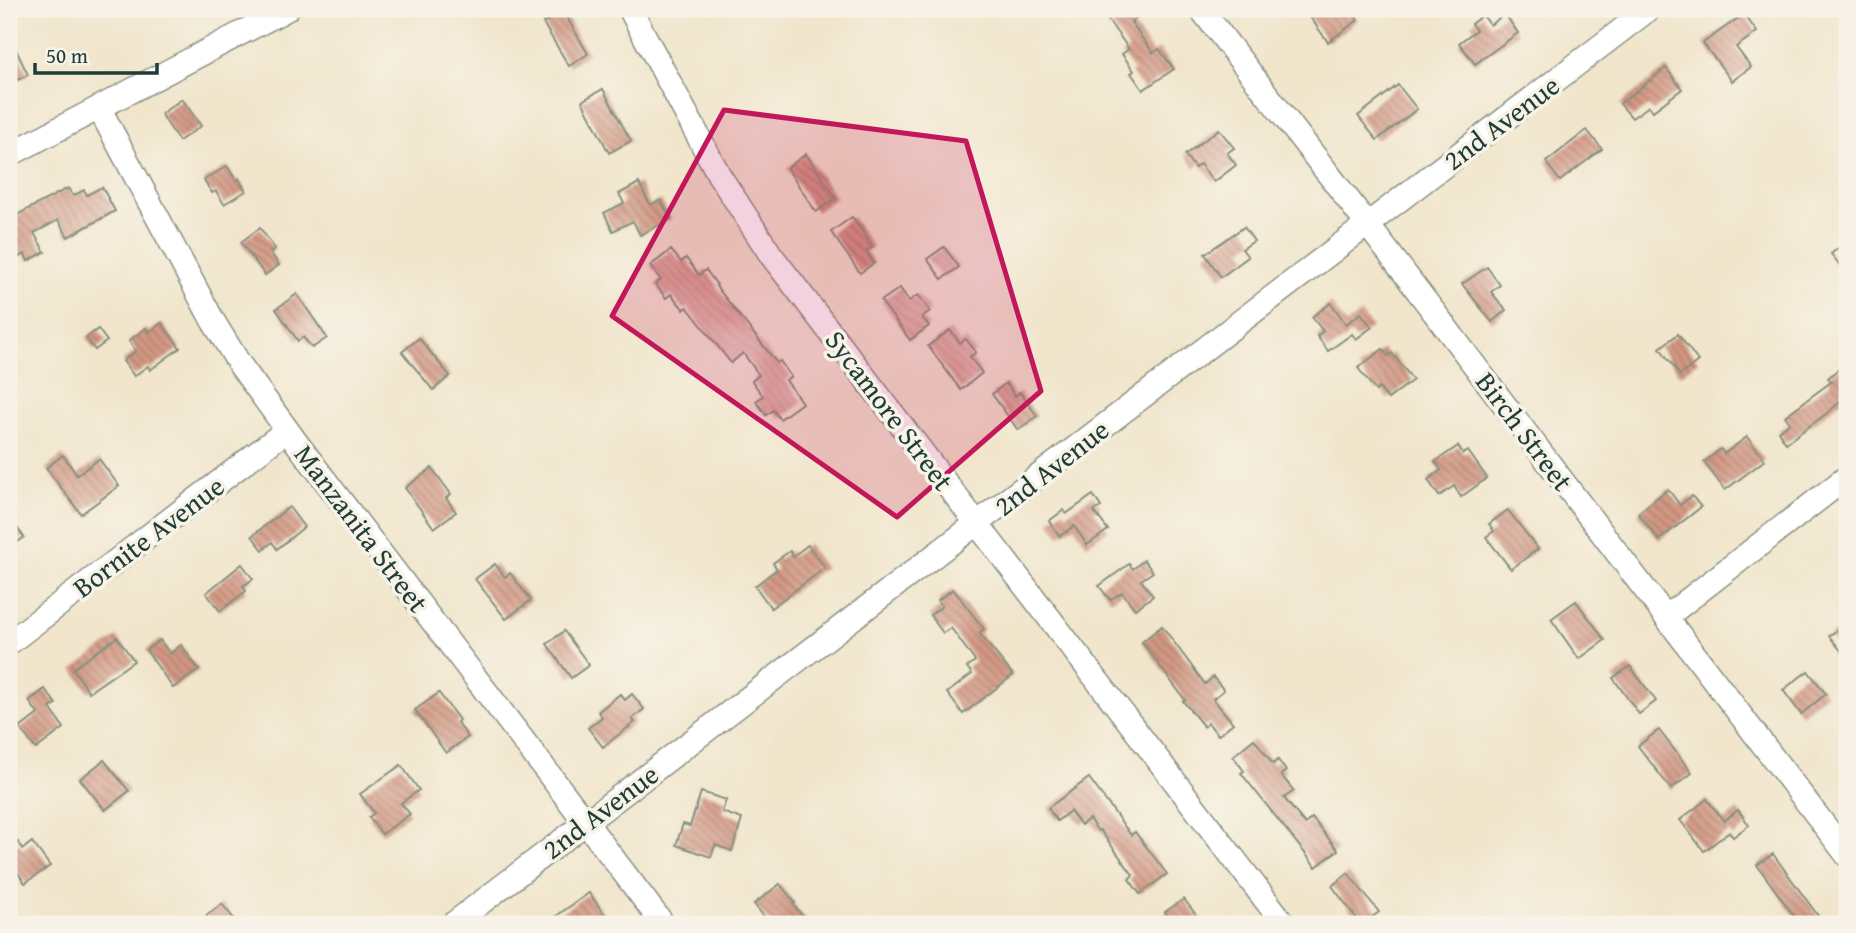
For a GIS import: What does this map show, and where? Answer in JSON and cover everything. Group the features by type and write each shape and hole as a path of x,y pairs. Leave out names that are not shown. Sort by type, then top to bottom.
{"street":[{"path":"9,155 287,9"},
{"name":"Sycamore Street","path":"630,9 719,175 771,255 1284,924"},
{"name":"Birch Street","path":"1201,9 1847,855"},
{"name":"2nd Avenue","path":"453,924 1649,9"},
{"name":"Manzanita Street","path":"99,108 213,321 240,365 663,924"},
{"name":"Bornite Avenue","path":"9,643 287,430"},
{"path":"1666,617 1847,477"}],"highlighted area":[{"path":"724,110 966,141 1041,391 897,517 612,316"}],"building":[{"path":"1100,9 1129,9 1136,18 1131,22 1153,53 1159,49 1174,69 1143,90 1122,54 1129,49"},
{"path":"1321,9 1350,9 1358,20 1328,42 1310,17"},
{"path":"563,11 588,54 569,66 543,23"},
{"path":"1505,14 1518,33 1475,64 1459,43 1476,30 1471,24 1483,15 1490,25"},
{"path":"1744,14 1757,32 1736,47 1751,67 1732,81 1703,43"},
{"path":"9,35 28,75 9,84"},
{"path":"1666,68 1682,89 1653,111 1649,106 1632,118 1620,104"},
{"path":"1398,85 1417,109 1377,140 1358,116"},
{"path":"603,89 631,141 609,153 582,101"},
{"path":"182,99 201,126 179,141 161,114"},
{"path":"1219,129 1234,148 1227,153 1236,165 1214,182 1200,164 1195,168 1185,155"},
{"path":"1587,130 1602,149 1560,181 1546,162"},
{"path":"806,154 836,198 816,212 787,168"},
{"path":"227,166 246,191 224,204 216,191 212,193 204,180"},
{"path":"639,183 650,205 661,200 671,219 640,235 633,221 613,231 604,213 624,203 619,194"},
{"path":"102,187 115,211 68,237 58,220 34,233 45,252 28,261 25,254 9,262 9,219 68,188 73,196 84,190 87,195"},
{"path":"852,217 873,247 866,251 874,263 860,273 831,232"},
{"path":"1244,227 1254,241 1242,249 1248,257 1221,277 1205,254"},
{"path":"260,228 275,249 270,252 279,265 265,275 241,242"},
{"path":"1847,241 1847,274 1831,254"},
{"path":"944,247 959,267 942,279 927,259"},
{"path":"671,250 681,262 686,258 699,275 706,270 777,363 780,361 791,377 786,380 802,403 780,419 773,410 766,415 756,401 763,396 752,381 759,375 743,353 731,363 687,307 684,310 671,294 666,298 655,284 661,280 650,266"},
{"path":"1487,267 1500,285 1491,292 1506,310 1492,322 1462,284"},
{"path":"900,288 909,301 918,295 930,311 922,317 929,326 910,340 881,301"},
{"path":"297,294 327,338 312,348 303,337 298,341 276,309"},
{"path":"1331,303 1346,324 1361,313 1372,327 1356,339 1352,334 1328,351 1317,336 1323,331 1312,317"},
{"path":"162,323 180,348 150,370 148,366 134,376 123,361 136,351 129,341 146,328 149,332"},
{"path":"98,329 107,341 95,350 86,338"},
{"path":"950,330 960,343 966,339 976,352 970,357 982,373 961,390 928,346"},
{"path":"1678,334 1698,361 1680,375 1660,348"},
{"path":"419,338 450,376 433,390 402,352"},
{"path":"1383,349 1388,356 1392,353 1413,380 1388,399 1379,388 1376,391 1358,368"},
{"path":"1847,362 1847,396 1786,443 1778,431 1790,423 1785,416 1831,382 1828,378"},
{"path":"1006,383 1015,396 1020,392 1037,416 1018,430 992,394"},
{"path":"1747,437 1765,460 1725,490 1704,462 1721,449 1724,454"},
{"path":"1458,446 1463,454 1468,451 1487,478 1461,497 1454,486 1439,496 1428,480 1441,470 1435,462"},
{"path":"63,455 77,475 99,459 119,486 81,514 46,468"},
{"path":"432,468 451,494 446,498 456,512 434,528 405,488"},
{"path":"1668,489 1680,505 1692,496 1701,507 1659,540 1638,513"},
{"path":"1093,495 1101,507 1094,511 1108,530 1087,545 1074,526 1060,536 1049,521 1064,510 1066,514"},
{"path":"289,507 304,527 277,549 272,542 263,550 252,536"},
{"path":"1508,510 1538,549 1511,569 1486,537 1494,531 1489,524"},
{"path":"9,517 24,537 9,549"},
{"path":"808,545 825,568 771,608 755,586 777,569 773,563 790,551 793,556"},
{"path":"1144,560 1153,572 1141,580 1153,596 1135,609 1122,592 1110,600 1099,586 1129,564 1133,569"},
{"path":"242,564 253,579 243,586 246,591 220,611 206,593"},
{"path":"495,564 505,577 510,573 531,600 506,619 475,579"},
{"path":"953,589 984,629 979,633 1013,675 963,714 947,693 972,674 967,667 975,661 951,628 943,633 930,615 942,606 938,600"},
{"path":"1576,601 1605,640 1579,659 1551,619"},
{"path":"1847,622 1847,658 1829,636"},
{"path":"1162,626 1205,684 1213,677 1224,690 1213,699 1233,723 1218,735 1208,723 1204,727 1142,642"},
{"path":"564,631 589,665 571,678 547,644"},
{"path":"117,637 134,661 89,692 73,669"},
{"path":"160,640 170,654 181,645 199,670 173,688 146,650"},
{"path":"1630,666 1656,701 1639,714 1613,678"},
{"path":"1808,671 1826,694 1801,714 1783,690"},
{"path":"45,689 56,704 50,708 64,728 36,749 20,728 38,714 29,701"},
{"path":"439,693 468,737 446,753 415,710"},
{"path":"620,694 625,700 632,694 644,709 632,719 635,722 603,747 588,728 602,717 598,712"},
{"path":"1659,730 1692,773 1671,789 1638,746"},
{"path":"1254,739 1273,764 1278,760 1286,771 1281,775 1294,791 1284,798 1305,824 1312,818 1338,850 1316,867 1241,773 1244,771 1233,756"},
{"path":"104,760 129,791 105,810 80,779"},
{"path":"401,765 419,790 401,803 410,814 382,834 369,817 374,813 360,794"},
{"path":"1089,778 1131,835 1135,832 1167,874 1140,894 1129,879 1133,875 1089,819 1081,825 1070,811 1057,821 1048,808"},
{"path":"701,792 726,800 722,812 742,819 732,851 715,845 711,857 676,845 683,824 690,826"},
{"path":"1707,799 1724,821 1738,810 1749,825 1733,837 1729,832 1704,851 1680,820"},
{"path":"18,842 23,849 32,842 50,866 25,883 9,860 9,849"},
{"path":"1773,854 1824,924 1800,924 1757,865"},
{"path":"1348,873 1379,912 1363,924 1332,886"},
{"path":"780,884 809,924 770,924 754,904"},
{"path":"589,893 608,919 600,924 545,924"},
{"path":"1184,899 1203,924 1174,924 1165,912"},
{"path":"222,904 238,924 212,924 206,916"}]}
